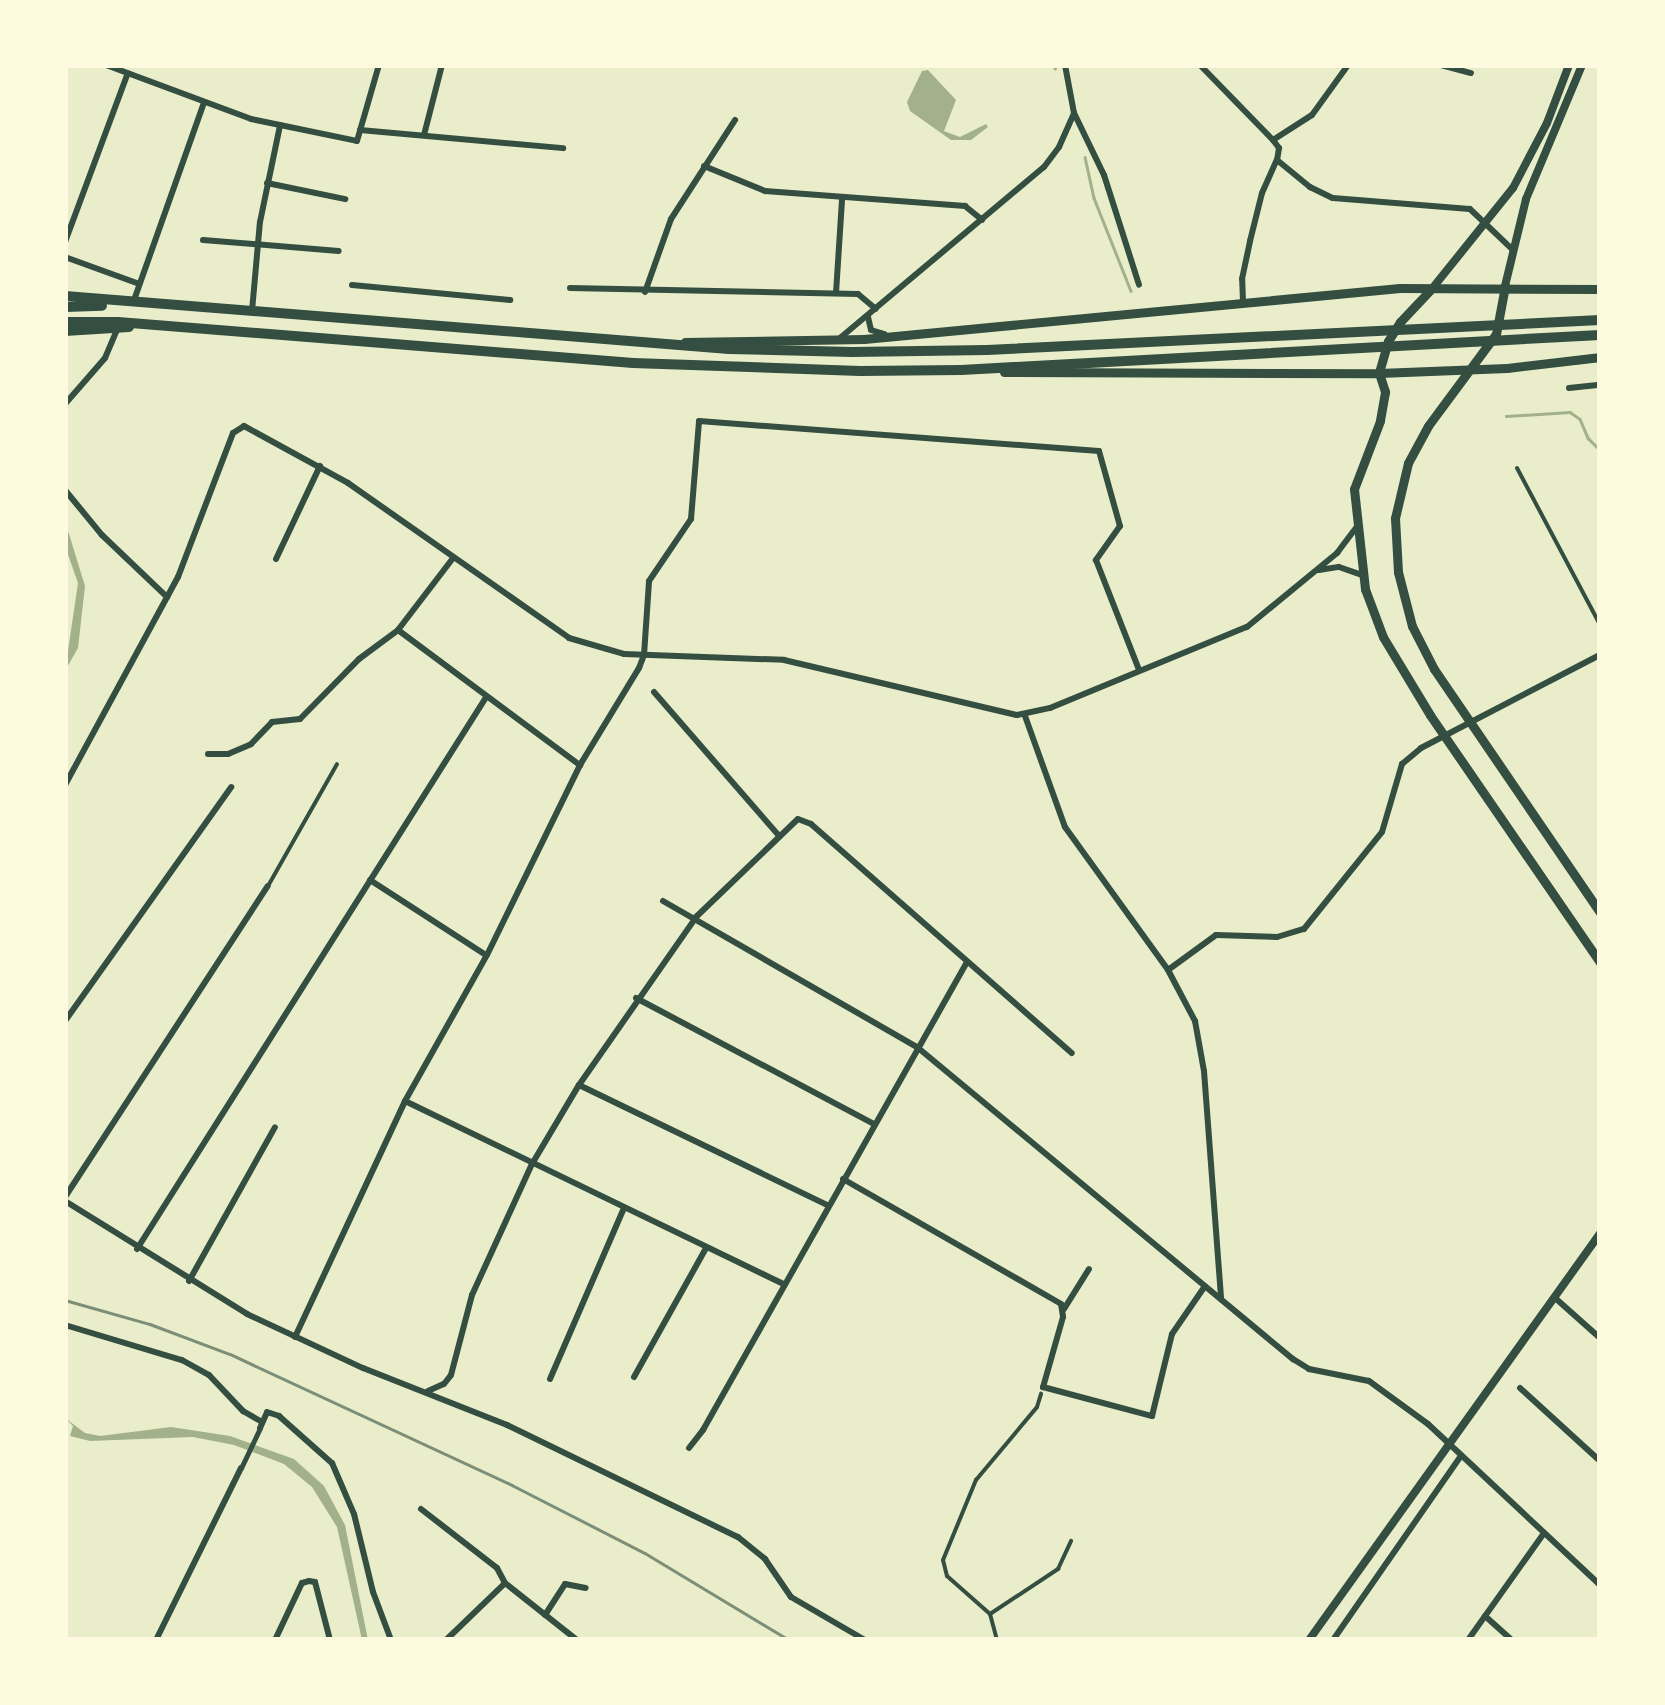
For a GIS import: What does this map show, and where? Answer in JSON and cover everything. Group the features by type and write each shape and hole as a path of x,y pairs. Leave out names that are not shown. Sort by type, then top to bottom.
{"main road":[{"path":"1435,286 1400,322 1388,342 1380,373 1383,408 1356,478 1356,528 1362,575 1384,636 1445,737 1600,962"},
{"path":"662,344 838,340 1435,286 1600,289"},
{"path":"1505,286 1496,334 1428,426 1408,463 1398,498 1394,539 1412,626 1470,726 1600,912"},
{"path":"65,296 662,344 852,352 1126,344 1600,320"},
{"path":"65,307 133,304"},
{"path":"65,322 726,368 1049,374 1380,373 1472,370 1600,357"},
{"path":"65,331 117,330 135,325"},
{"path":"961,370 1600,335"}],"street":[{"path":"106,65 204,102 280,125 357,141 378,65"},
{"path":"424,135 442,65"},
{"path":"1065,65 1066,88 1074,112 1104,175 1139,285"},
{"path":"1200,65 1279,148 1250,241 1242,279 1243,302"},
{"path":"1274,140 1312,115 1348,65"},
{"path":"1441,65 1471,73"},
{"path":"1435,286 1513,188 1531,156 1569,65"},
{"path":"1505,286 1511,248 1526,199 1582,65"},
{"path":"65,242 128,74"},
{"path":"133,304 137,283 204,102"},
{"path":"838,340 1044,167 1059,147 1074,112"},
{"path":"646,292 670,219 734,120"},
{"path":"252,312 257,245 280,125"},
{"path":"360,130 563,148"},
{"path":"1278,160 1310,187 1334,198 1470,209 1511,248"},
{"path":"704,166 756,189 965,206 982,220"},
{"path":"267,183 345,199"},
{"path":"836,293 842,199"},
{"path":"204,240 339,252"},
{"path":"65,257 137,283"},
{"path":"352,285 510,300"},
{"path":"469,296 470,286"},
{"path":"570,288 862,294 876,309"},
{"path":"868,316 868,326 876,333 896,334"},
{"path":"65,404 105,358 117,330"},
{"path":"1569,388 1600,386"},
{"path":"295,1337 405,1101 487,955 580,765 644,655 649,581 691,519 699,421 1098,450 1120,526 1096,560 1139,670"},
{"path":"65,786 167,597 195,538 233,434 244,426 320,466 569,638 617,653 784,660 1026,716 1247,627 1314,573 1356,528"},
{"path":"276,559 320,466"},
{"path":"65,490 102,536 167,597"},
{"path":"208,754 228,754 250,744 272,722 300,719 359,659 398,630 454,558"},
{"path":"1314,573 1332,567 1362,575"},
{"path":"398,630 485,699 580,765"},
{"path":"1168,970 1216,935 1277,937 1304,929 1382,832 1402,764 1600,654"},
{"path":"654,692 780,836"},
{"path":"138,1249 485,699"},
{"path":"1026,716 1064,828 1168,970 1190,1007 1202,1054 1221,1300"},
{"path":"65,1020 231,787"},
{"path":"428,1391 444,1384 451,1374 472,1295 532,1164 579,1086 636,998 696,918 798,819 811,824 1072,1052"},
{"path":"370,880 487,955"},
{"path":"268,886 65,1199 190,1281 295,1337 363,1368 428,1391 738,1537 766,1559 791,1597 866,1640"},
{"path":"663,901 917,1047 1303,1366 1380,1388 1461,1456 1600,1584"},
{"path":"689,1448 703,1430 967,962"},
{"path":"636,998 874,1124"},
{"path":"579,1086 827,1205"},
{"path":"405,1101 784,1284"},
{"path":"190,1281 275,1127"},
{"path":"843,1179 1064,1308"},
{"path":"550,1379 624,1208"},
{"path":"1308,1640 1600,1234"},
{"path":"634,1377 706,1248"},
{"path":"1089,1269 1064,1308 1043,1387 1152,1416 1172,1334 1205,1286"},
{"path":"1554,1298 1600,1338"},
{"path":"65,1326 182,1360 209,1374 261,1425"},
{"path":"1520,1388 1600,1462"},
{"path":"156,1640 267,1412 280,1416 332,1463 354,1514 373,1592 391,1640"},
{"path":"1333,1640 1461,1456"},
{"path":"421,1509 497,1568 505,1583 577,1640"},
{"path":"1468,1640 1544,1533"},
{"path":"275,1640 302,1584 309,1580 315,1582 330,1640"},
{"path":"446,1640 505,1583"},
{"path":"544,1615 565,1584 586,1588"},
{"path":"1485,1616 1512,1640"}],"lane":[{"path":"1517,468 1600,625"},
{"path":"268,886 337,764"},
{"path":"997,1640 990,1614 947,1576 943,1560 976,1480 1037,1407 1041,1394"},
{"path":"990,1614 1058,1569 1071,1541"}],"shaded area":[{"path":"928,70 956,100 944,131 960,137 986,124 988,127 971,140 951,140 910,111 907,102 922,71"},
{"path":"65,521 85,586 78,648 65,671 78,583 65,546"},
{"path":"65,1418 85,1433 100,1436 171,1427 230,1436 294,1459 324,1486 345,1525 368,1640 362,1640 337,1527 312,1487 284,1464 234,1445 193,1437 90,1441 70,1436 73,1426"}],"waterway":[{"path":"1085,157 1094,198 1131,291"},
{"path":"1506,416 1570,412 1580,419 1588,438 1600,450"}],"railway":[{"path":"65,1300 150,1324 230,1354 512,1485 645,1553 789,1640"}]}
